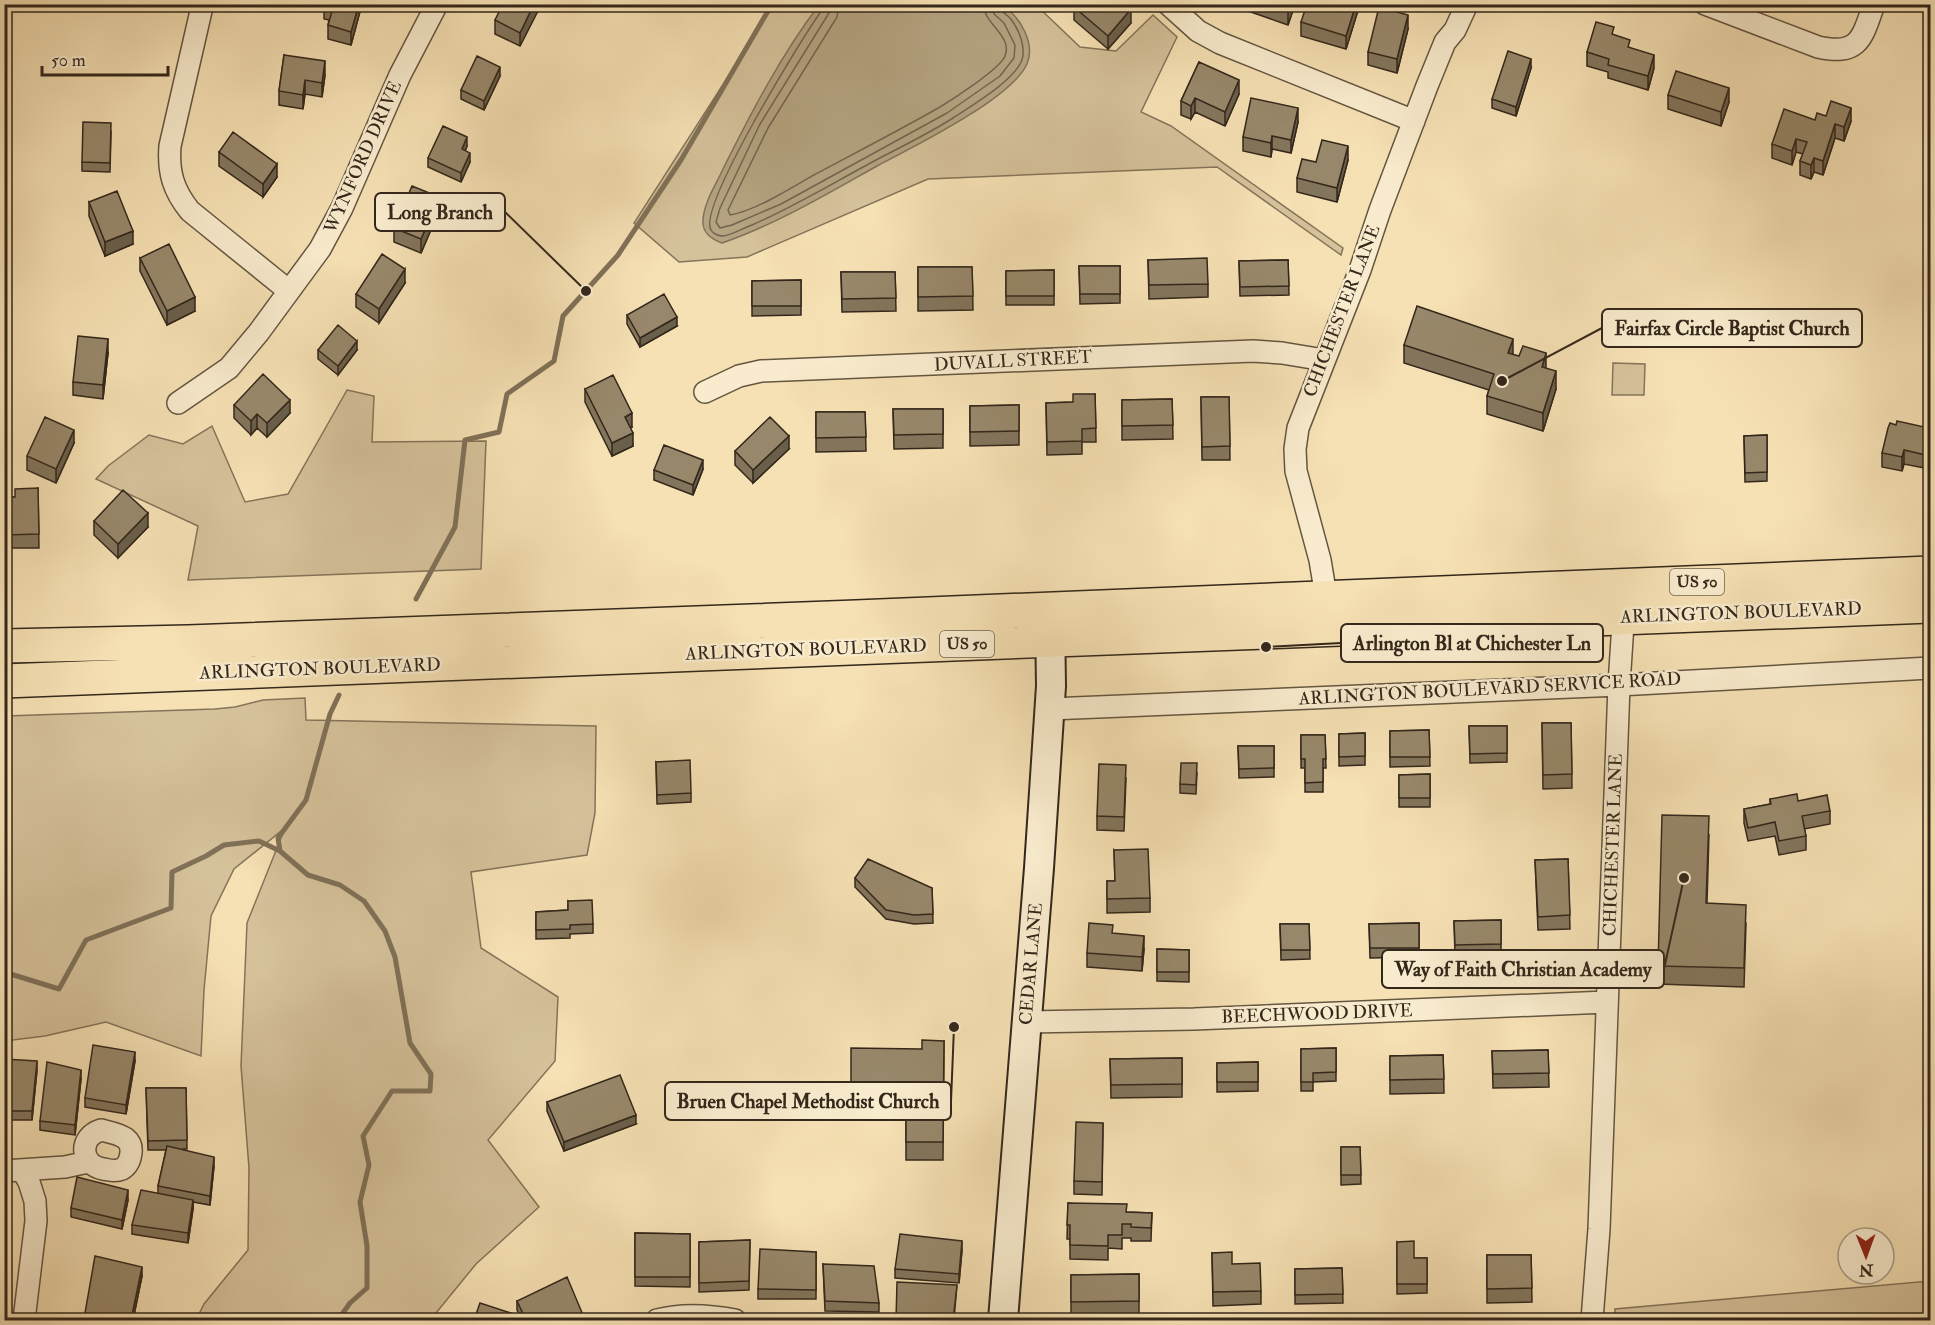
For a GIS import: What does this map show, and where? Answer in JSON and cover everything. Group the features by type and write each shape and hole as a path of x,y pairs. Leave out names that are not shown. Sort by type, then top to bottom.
{"main road":[{"name":"ARLINGTON BOULEVARD","path":"4,646 188,642 1930,573"},
{"name":"ARLINGTON BOULEVARD","path":"4,681 1930,606"},
{"name":"CEDAR LANE","path":"1003,1320 1052,686 1049,608"}],"street":[{"name":"WYNFORD DRIVE","path":"178,403 230,368 320,249 342,208 400,75 437,4"},
{"path":"1168,4 1198,31 1220,43 1414,121"},
{"name":"CHICHESTER LANE","path":"1329,630 1327,597 1320,560 1296,471 1295,449 1298,428 1445,42 1455,30 1467,4"},
{"path":"1705,4 1818,47 1833,50 1845,50 1854,46 1863,32 1874,4"},
{"path":"201,11 170,146 171,180 179,197 190,211 289,291"},
{"name":"DUVALL STREET","path":"705,392 739,376 760,371 1252,351 1324,360"},
{"name":"CHICHESTER LANE","path":"1592,1320 1599,1228 1618,685 1626,585"},
{"name":"ARLINGTON BOULEVARD SERVICE ROAD","path":"1050,709 1618,685 1930,668"},
{"name":"BEECHWOOD DRIVE","path":"1027,1022 1194,1019 1607,1002"},
{"path":"13,1170 65,1167 88,1162"},
{"path":"13,1170 29,1182 35,1201 36,1221 24,1320"},
{"path":"657,1320 693,1315 735,1320"}],"shaded area":[{"path":"1035,4 1080,47 1116,51 1153,15 1177,37 1141,112 1171,126 1343,248 1341,255 1217,167 928,179 747,257 679,262 634,223 774,5"},
{"path":"1613,363 1645,364 1644,395 1612,395"},
{"path":"347,390 374,396 372,442 486,441 481,569 188,580 198,526 96,479 108,466 149,435 183,444 212,426 245,502 288,494"},
{"path":"305,698 306,720 596,726 595,813 587,855 471,872 481,948 558,997 555,1061 488,1140 539,1207 476,1264 436,1313 435,1320 196,1320 204,1304 248,1250 249,1168 241,1066 247,923 285,828 234,869 211,916 201,1056 106,1022 45,1036 5,1041 5,716 215,709 263,700"},
{"path":"1930,1281 1930,1320 1615,1320 1615,1309 1874,1286 1896,1286 1896,1284"}],"water":[{"path":"819,5 1003,5 1020,23 1028,39 1029,56 1027,64 1017,78 1002,92 936,135 782,218 722,243 706,232 703,220 706,207 723,169 779,64"}],"building":[{"path":"324,4 359,4 351,32 328,25 333,8"},
{"path":"503,4 534,4 520,33 495,20"},
{"path":"1076,4 1125,4 1131,9 1108,36 1074,7"},
{"path":"1268,4 1290,4 1288,12"},
{"path":"1307,4 1356,4 1346,36 1301,22"},
{"path":"1379,7 1408,15 1397,59 1368,52"},
{"path":"1930,21 1930,43 1925,42"},
{"path":"1596,22 1614,27 1612,34 1630,40 1628,47 1654,55 1648,76 1608,65 1609,59 1587,52"},
{"path":"1508,51 1531,59 1516,107 1492,99"},
{"path":"284,55 325,61 322,83 305,80 303,95 279,91"},
{"path":"477,56 500,67 484,101 461,90"},
{"path":"1199,62 1239,80 1225,112 1195,98 1191,106 1181,101"},
{"path":"1676,71 1729,88 1721,112 1668,95"},
{"path":"1251,98 1298,108 1291,140 1272,136 1271,143 1243,137"},
{"path":"1831,101 1851,108 1844,127 1835,124 1823,161 1814,158 1811,165 1800,161 1807,142 1796,139 1792,151 1772,144 1784,109 1815,120 1817,113 1826,116"},
{"path":"83,122 111,123 110,163 82,162"},
{"path":"443,126 467,137 462,149 470,153 461,173 428,158"},
{"path":"233,132 277,164 263,184 219,152"},
{"path":"1322,140 1348,146 1337,188 1297,178 1302,159 1316,162"},
{"path":"412,186 439,197 421,239 394,228"},
{"path":"117,191 133,231 105,242 89,202"},
{"path":"169,244 195,297 167,311 140,258"},
{"path":"382,254 405,269 379,309 356,294"},
{"path":"1207,258 1208,284 1149,285 1148,260"},
{"path":"1288,260 1289,286 1240,287 1239,261"},
{"path":"1079,266 1120,266 1120,294 1080,294"},
{"path":"918,267 972,267 973,296 918,297"},
{"path":"1054,270 1054,296 1006,296 1006,271"},
{"path":"841,272 895,272 896,298 842,299"},
{"path":"801,280 801,306 752,306 752,281"},
{"path":"664,294 677,317 640,338 627,315"},
{"path":"1417,306 1513,339 1508,353 1519,356 1523,346 1546,353 1542,367 1556,371 1543,413 1487,396 1494,374 1404,345"},
{"path":"338,325 357,341 338,366 318,350"},
{"path":"78,336 108,339 103,385 73,382"},
{"path":"263,374 290,400 267,423 257,414 251,421 234,405"},
{"path":"613,375 632,413 625,417 633,433 612,443 585,389"},
{"path":"1073,394 1095,394 1096,428 1082,429 1082,441 1047,442 1046,403 1073,402"},
{"path":"1201,397 1229,397 1230,446 1202,447"},
{"path":"1172,399 1173,425 1122,426 1122,400"},
{"path":"1019,405 1019,431 970,432 970,406"},
{"path":"893,409 943,409 943,434 894,435"},
{"path":"816,412 865,412 866,437 816,438"},
{"path":"45,417 74,430 56,469 27,456"},
{"path":"770,417 789,436 753,470 735,451"},
{"path":"1897,421 1929,428 1930,456 1904,450 1902,457 1882,453 1890,423 1896,425"},
{"path":"1767,435 1767,472 1745,473 1744,436"},
{"path":"664,445 703,460 693,485 654,470"},
{"path":"38,488 39,534 4,535 4,497 15,497 15,489"},
{"path":"123,490 148,513 118,544 94,521"},
{"path":"1542,723 1571,723 1572,774 1543,775"},
{"path":"1469,726 1507,726 1507,753 1470,754"},
{"path":"1429,730 1430,757 1390,757 1390,731"},
{"path":"1365,733 1365,756 1339,757 1339,734"},
{"path":"1301,735 1325,735 1326,759 1323,759 1323,782 1305,783 1305,759 1301,759"},
{"path":"1238,746 1274,746 1274,768 1239,769"},
{"path":"690,760 691,793 657,795 656,762"},
{"path":"1181,763 1197,763 1196,785 1180,784"},
{"path":"1099,764 1126,765 1124,817 1097,816"},
{"path":"1430,774 1430,798 1399,798 1399,775"},
{"path":"1797,794 1798,801 1827,795 1830,811 1802,816 1806,836 1779,841 1775,822 1748,828 1744,809 1771,804 1770,799"},
{"path":"1662,815 1709,816 1706,903 1746,905 1744,968 1658,966"},
{"path":"1148,849 1150,898 1107,899 1107,881 1115,881 1114,850"},
{"path":"868,859 932,888 933,914 914,915 886,910 855,878"},
{"path":"1568,859 1570,915 1538,917 1535,860"},
{"path":"592,900 593,924 570,925 570,929 536,930 536,912 568,910 568,901"},
{"path":"1501,920 1501,944 1455,945 1454,921"},
{"path":"1089,923 1113,925 1112,933 1144,936 1142,957 1087,953"},
{"path":"1419,923 1419,948 1370,948 1369,924"},
{"path":"1280,924 1309,924 1310,950 1281,950"},
{"path":"1157,949 1189,950 1189,972 1157,972"},
{"path":"922,1040 944,1041 943,1142 906,1142 906,1098 851,1096 851,1048 922,1049"},
{"path":"93,1045 135,1052 126,1105 85,1098"},
{"path":"1336,1048 1336,1072 1313,1073 1313,1082 1301,1082 1301,1049"},
{"path":"1548,1050 1549,1073 1493,1074 1492,1051"},
{"path":"1443,1055 1444,1079 1390,1080 1390,1056"},
{"path":"1182,1058 1182,1084 1111,1085 1110,1059"},
{"path":"4,1059 37,1061 32,1111 4,1111"},
{"path":"47,1062 81,1070 75,1125 40,1121"},
{"path":"1258,1062 1258,1082 1217,1082 1217,1063"},
{"path":"620,1075 636,1115 564,1142 547,1102"},
{"path":"146,1088 186,1088 187,1140 148,1141"},
{"path":"1076,1122 1103,1123 1102,1182 1074,1181"},
{"path":"167,1146 214,1157 210,1196 158,1186"},
{"path":"1341,1147 1360,1147 1361,1175 1341,1175"},
{"path":"77,1177 128,1190 122,1220 71,1208"},
{"path":"141,1190 193,1200 188,1233 132,1225"},
{"path":"1068,1203 1127,1204 1126,1212 1152,1213 1151,1228 1122,1224 1122,1235 1108,1235 1108,1246 1070,1245 1070,1225 1067,1225"},
{"path":"635,1233 690,1234 690,1277 635,1277"},
{"path":"900,1234 962,1241 959,1274 895,1269"},
{"path":"750,1240 749,1281 699,1283 699,1242"},
{"path":"1414,1241 1414,1258 1427,1258 1427,1284 1397,1284 1397,1242"},
{"path":"760,1249 816,1252 816,1290 758,1289"},
{"path":"1232,1252 1232,1264 1260,1263 1261,1291 1213,1292 1212,1253"},
{"path":"1487,1255 1531,1255 1532,1288 1487,1289"},
{"path":"95,1256 142,1267 131,1320 85,1313"},
{"path":"823,1264 874,1266 879,1303 825,1301"},
{"path":"1342,1268 1343,1294 1295,1295 1295,1269"},
{"path":"1139,1274 1139,1301 1071,1302 1071,1275"},
{"path":"567,1277 583,1315 569,1320 526,1320 517,1301"},
{"path":"897,1282 957,1285 953,1320 896,1320"},
{"path":"480,1303 517,1315 515,1320 474,1320"}],"waterway":[{"path":"416,599 455,527 465,440 499,432 507,394 554,361 563,316 618,255 681,160 772,4"},
{"path":"280,851 278,838 306,800 330,714 339,695"},
{"path":"4,972 59,989 86,940 171,908 172,872 224,845 259,841 280,851 308,875 340,885 364,901 385,931 395,957 410,1043 431,1074 430,1091 392,1091 363,1136 369,1165 360,1202 367,1246 367,1288 350,1303 338,1320"}],"place":[{"name":"Long Branch","path":"586,291"},
{"name":"Fairfax Circle Baptist Church","path":"1502,381"},
{"name":"Arlington Bl at Chichester Ln","path":"1266,647"},
{"name":"Way of Faith Christian Academy","path":"1684,878"},
{"name":"Bruen Chapel Methodist Church","path":"954,1027"}]}
